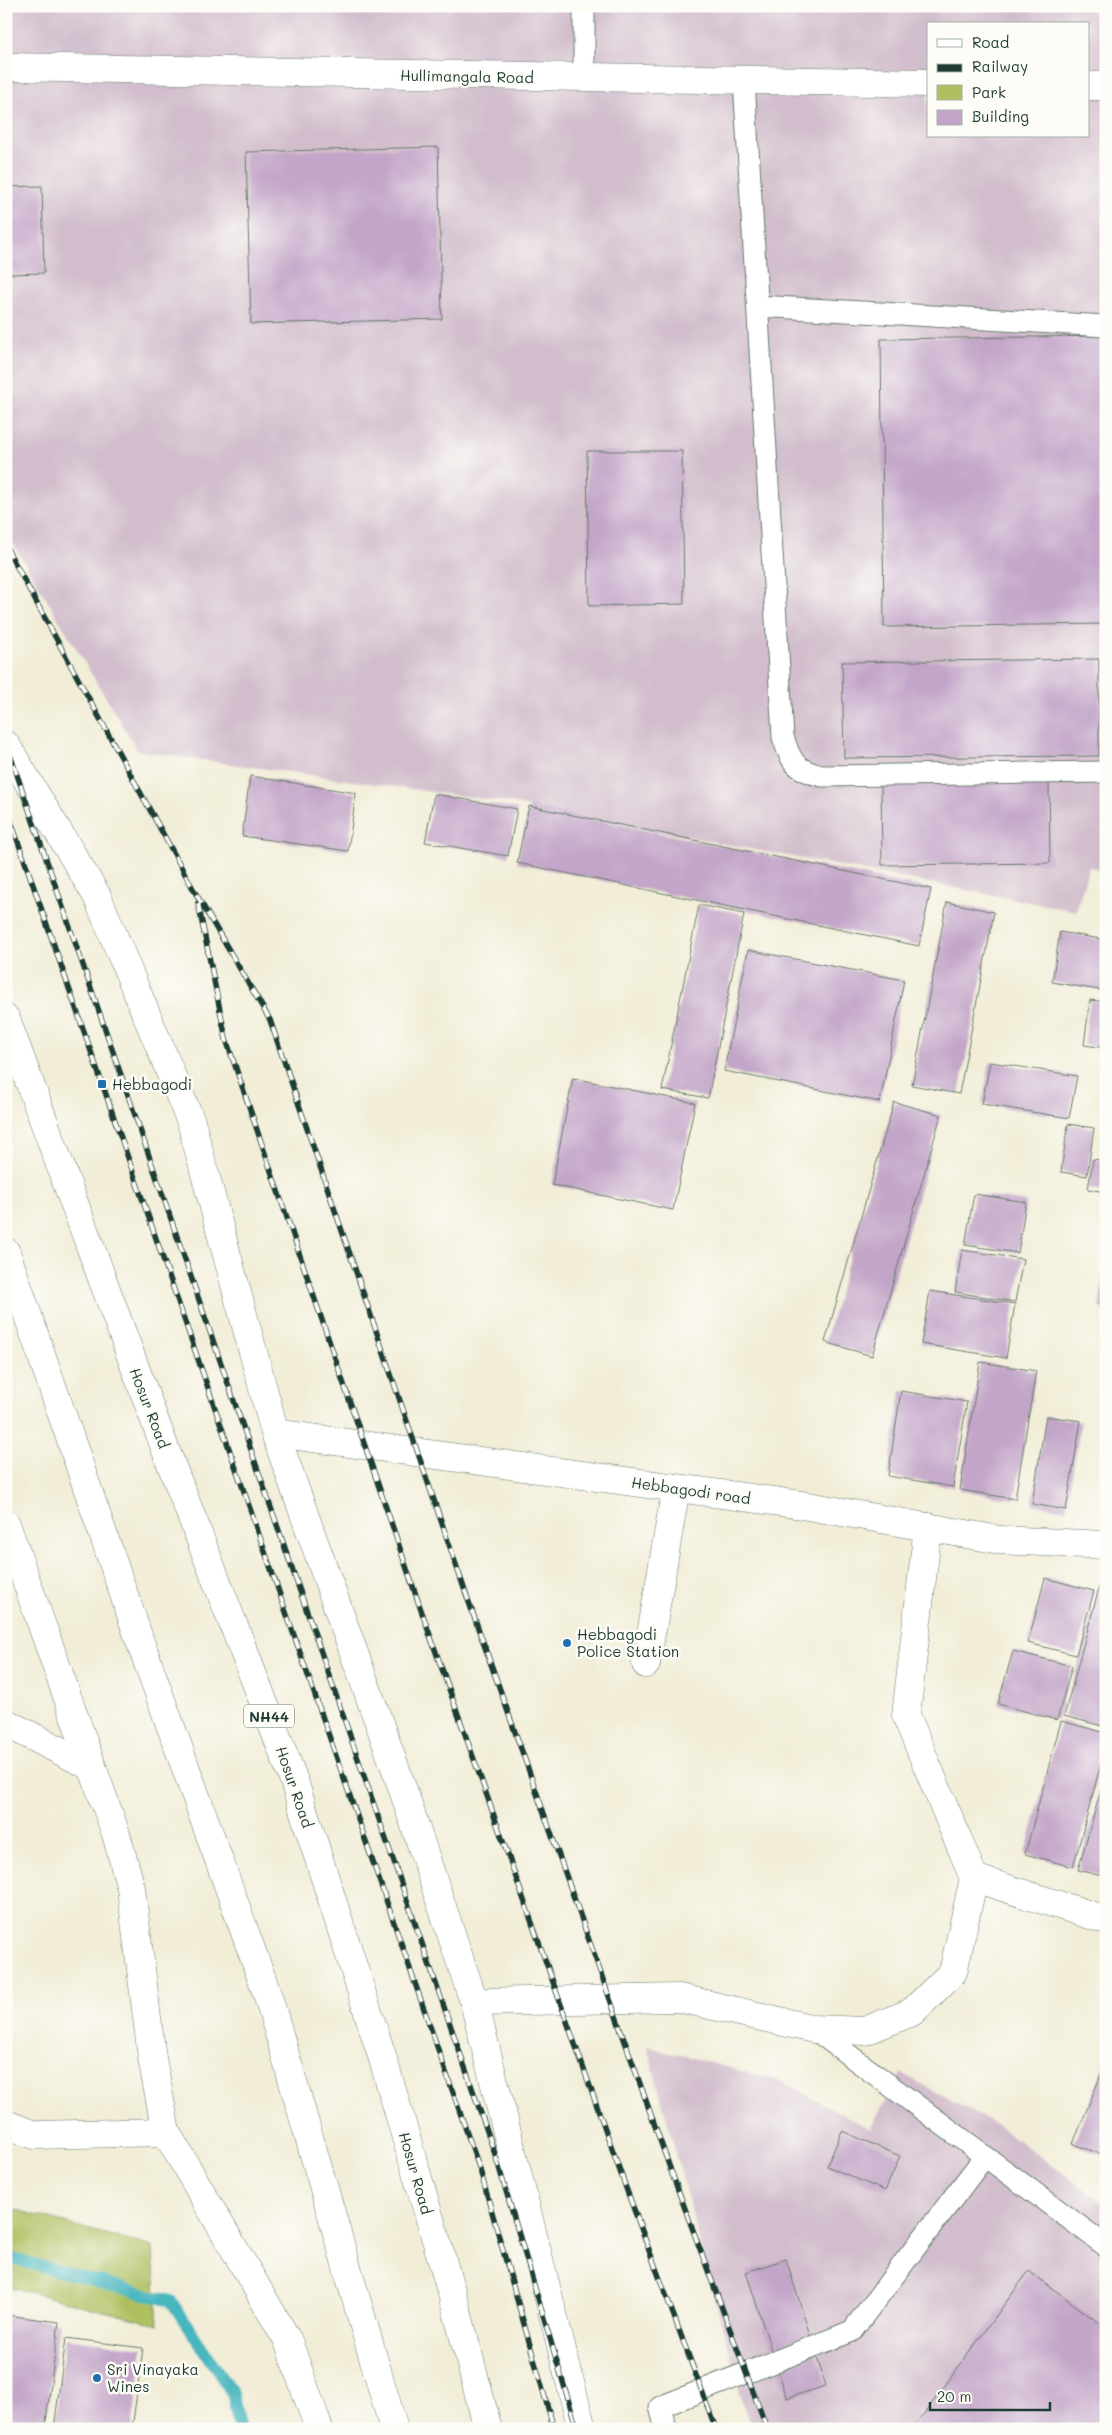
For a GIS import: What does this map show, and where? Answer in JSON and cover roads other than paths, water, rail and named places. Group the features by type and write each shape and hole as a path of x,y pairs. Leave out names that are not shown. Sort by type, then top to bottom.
{"main road":[{"name":"Hullimangala Road","path":"6,67 927,83"},
{"path":"1090,86 1106,86"},
{"path":"6,745 97,896 191,1122 275,1433 401,1784 474,2002 582,2429"},
{"name":"Hosur Road","path":"6,1019 159,1432 293,1778 382,2056 457,2311 488,2429"},
{"path":"6,1252 141,1644 268,1996 394,2429"},
{"name":"Hebbagodi road","path":"275,1433 802,1505 1000,1540 1106,1545"},
{"path":"646,1664 676,1488"},
{"path":"6,1524 116,1834 131,1888 152,2058 166,2132 288,2341 319,2429"},
{"path":"474,2002 679,1998 814,2029 864,2031 912,2012 953,1972 974,1878 906,1715 928,1527"},
{"path":"6,1723 92,1767"},
{"path":"974,1878 1106,1920"},
{"path":"6,2124 34,2135 166,2132"}],"lane":[{"path":"584,6 584,78"},
{"path":"744,80 783,737 790,760 805,772 822,776 1106,772"},
{"path":"758,306 1106,326"},
{"path":"814,2029 1106,2246"},
{"path":"666,2429 660,2407 852,2331 984,2156"}],"waterway":[{"path":"6,2257 171,2301 233,2394 239,2429"}],"railway":[{"path":"6,547 196,894 270,1020 465,1591 671,2171 767,2429"},
{"path":"6,743 495,2154 577,2429"},
{"path":"6,807 480,2170 554,2429"},
{"path":"198,903 226,1039 420,1607 626,2188 716,2429"}],"place":[{"name":"Hebbagodi","path":"102,1084"},
{"name":"Hebbagodi Police Station","path":"567,1643"},
{"name":"Sri Vinayaka Wines","path":"97,2378"}]}
